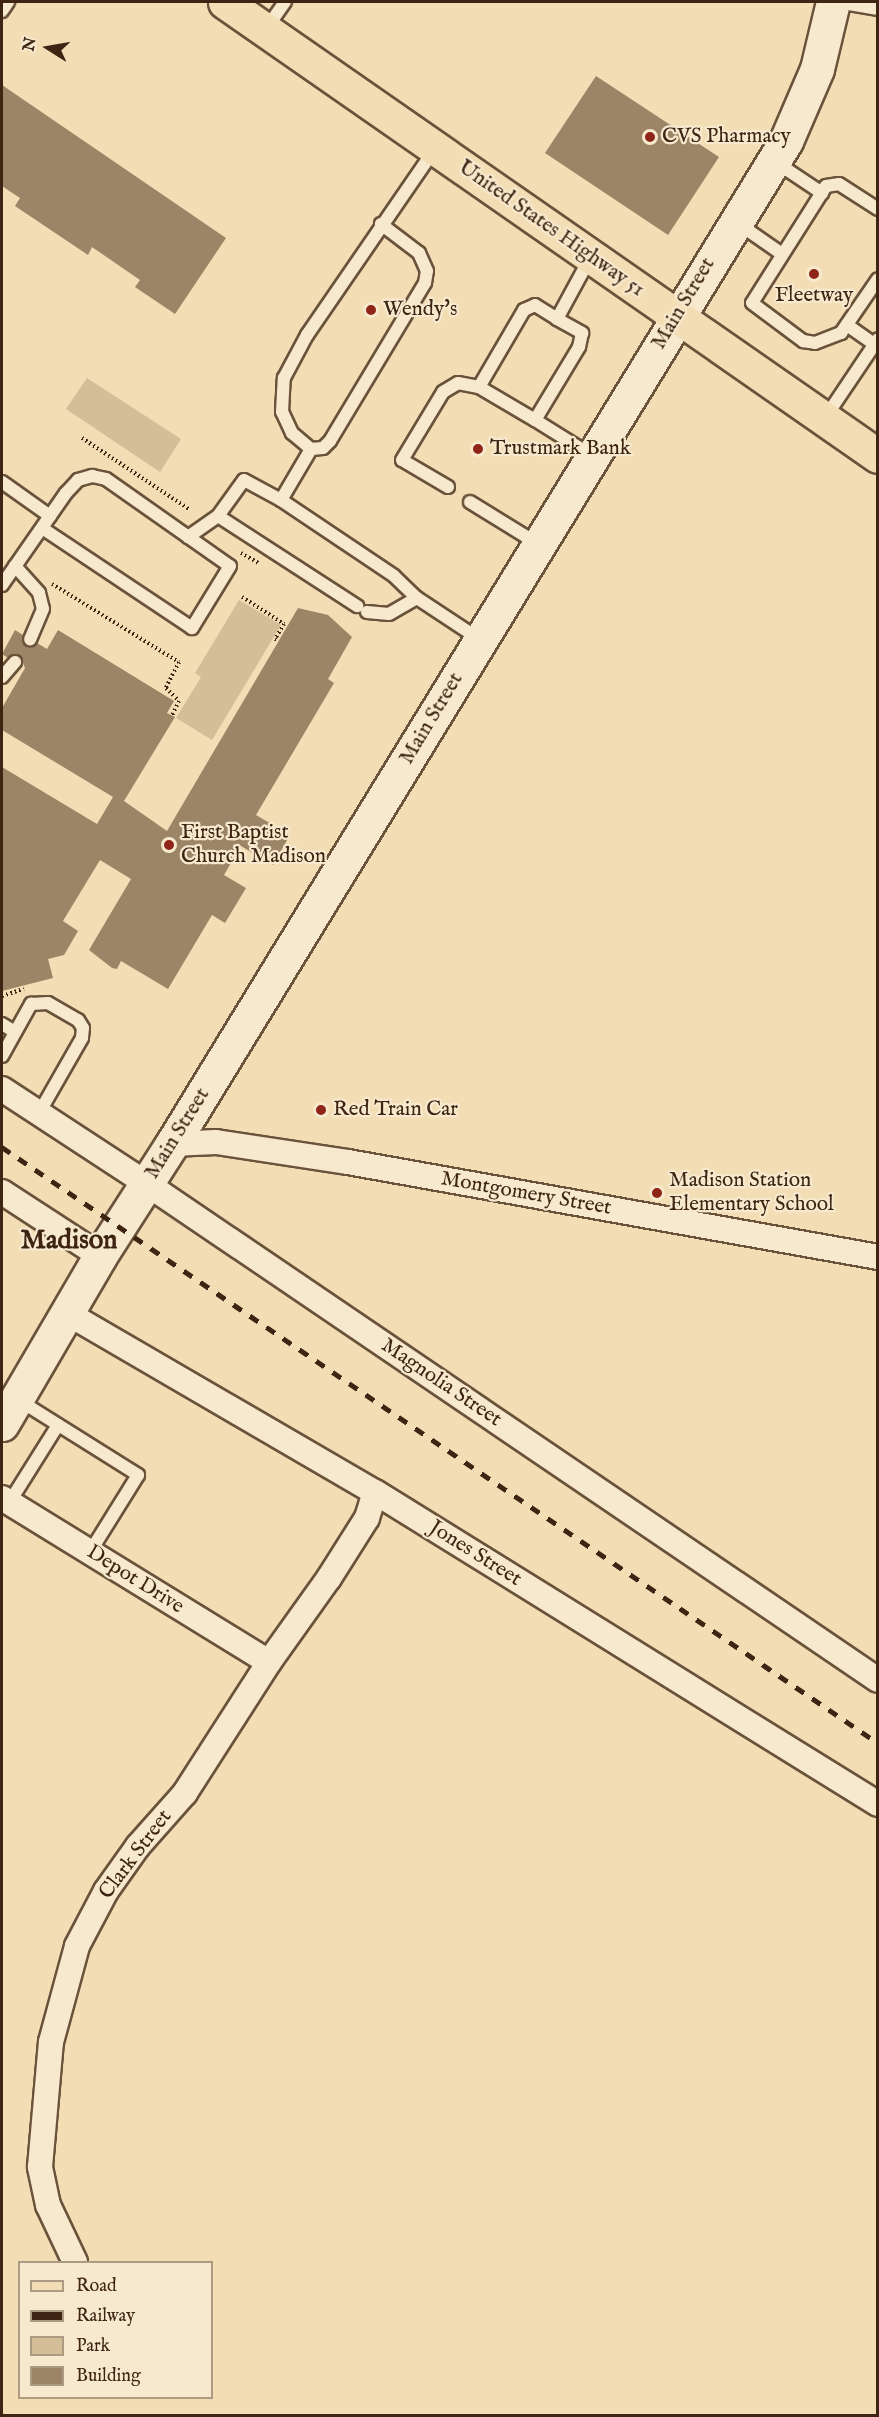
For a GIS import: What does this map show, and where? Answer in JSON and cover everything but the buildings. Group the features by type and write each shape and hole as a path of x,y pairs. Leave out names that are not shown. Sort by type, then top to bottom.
{"main road":[{"name":"United States Highway 51","path":"225,2 878,456"}],"street":[{"name":"Main Street","path":"9,1411 100,1256 172,1144 773,160 817,69 835,2"},
{"name":"Magnolia Street","path":"2,1089 147,1184 878,1680"},
{"name":"Montgomery Street","path":"172,1144 216,1142 348,1162 878,1257"},
{"path":"2,1192 100,1256"},
{"name":"Jones Street","path":"67,1313 375,1492 878,1804"},
{"name":"Clark Street","path":"75,2261 48,2205 40,2167 51,2042 77,1946 106,1891 138,1846 185,1793 268,1662 368,1518 375,1492"},
{"name":"Depot Drive","path":"5,1500 268,1662"}],"lane":[{"path":"2,11 8,2"},
{"path":"265,30 285,2"},
{"path":"835,2 878,9"},
{"path":"310,449 286,422 282,386 307,334 435,149"},
{"path":"773,160 822,193"},
{"path":"878,208 839,183 826,186 754,297 754,307 809,343 841,333 878,279"},
{"path":"735,222 782,254"},
{"path":"310,449 323,448 330,441 424,283 427,271 419,253 381,224"},
{"path":"557,319 591,257"},
{"path":"479,387 524,310 535,305 582,333 579,347 535,420"},
{"path":"824,419 876,343 847,325"},
{"path":"448,487 402,460 443,392 458,383 479,387 592,456"},
{"path":"281,500 310,449"},
{"path":"2,585 50,516 78,480 99,477 230,566 192,628 42,528"},
{"path":"188,537 218,516 244,480 281,500 394,576 417,598 480,640"},
{"path":"2,483 50,516"},
{"path":"470,502 539,544"},
{"path":"218,516 362,609 389,614 417,598"},
{"path":"15,566 39,593 43,609 30,639"},
{"path":"2,677 15,662"},
{"path":"2,1056 31,1004 39,1002 78,1020 83,1028 82,1038 39,1113"},
{"path":"2,1024 15,1032"},
{"path":"9,1411 58,1425 138,1475 90,1552"},
{"path":"5,1500 58,1425"}],"path":[{"path":"82,438 189,509"},
{"path":"49,582 179,662 166,688 179,701 172,716"},
{"path":"242,597 284,624 275,639 279,641"}],"green space":[{"path":"87,378 181,439 160,472 66,409"},
{"path":"239,600 281,625 212,740 176,718 201,677 195,673"}],"railway":[{"path":"2,1147 878,1743"}],"place":[{"name":"CVS Pharmacy","path":"650,137"},
{"name":"Fleetway","path":"814,274"},
{"name":"Wendy's","path":"371,310"},
{"name":"Trustmark Bank","path":"478,449"},
{"name":"First Baptist Church Madison","path":"169,845"},
{"name":"Red Train Car","path":"321,1110"},
{"name":"Madison Station Elementary School","path":"657,1193"}],"district":[{"name":"Madison","path":"69,1242"}]}
